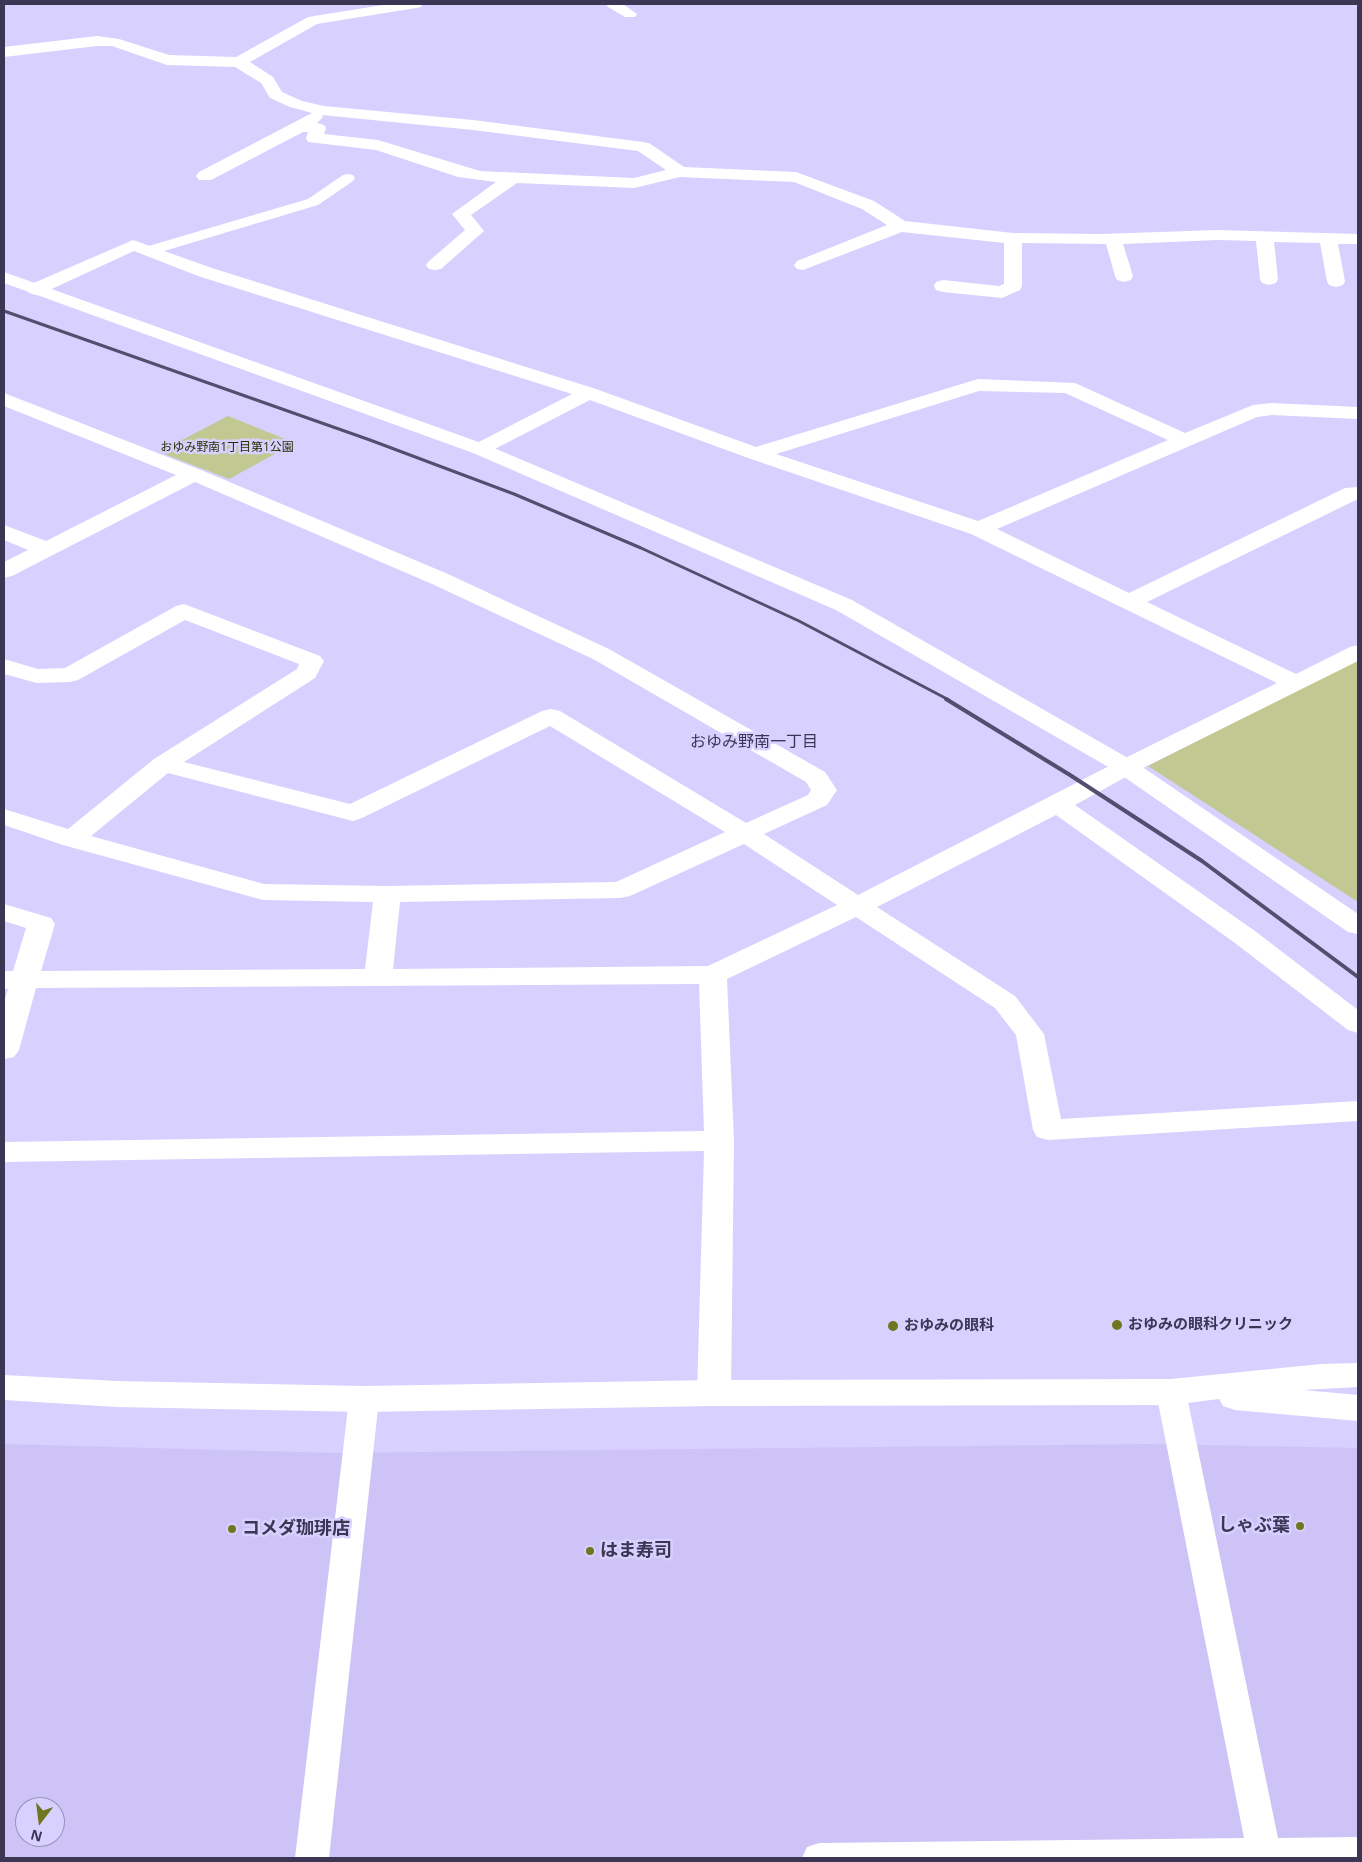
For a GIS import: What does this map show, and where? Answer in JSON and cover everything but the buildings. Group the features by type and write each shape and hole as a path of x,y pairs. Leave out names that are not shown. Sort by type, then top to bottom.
{"street":[{"path":"239,62 313,20 416,4"},
{"path":"614,4 630,14"},
{"path":"4,52 97,40 114,42 167,60 239,62 267,80 276,95 296,104 324,111 473,124 643,147 680,172"},
{"path":"204,176 300,127 324,111"},
{"path":"300,127 318,128 314,138 378,144 464,173 480,176 634,182 680,172 796,177 868,205 900,226 961,234 1013,238 1113,239 1217,235 1358,239"},
{"path":"434,265 475,232 461,214 514,177"},
{"path":"803,265 900,226"},
{"path":"1264,236 1268,279"},
{"path":"943,286 1002,292 1013,286 1013,238"},
{"path":"1328,238 1336,281"},
{"path":"1113,239 1124,276"},
{"path":"36,289 133,245 205,272 589,393 755,454 978,529 1296,683"},
{"path":"4,278 480,449 844,604 1126,767 1356,922"},
{"path":"755,454 978,385 1068,387 1186,441"},
{"path":"480,449 589,393"},
{"path":"4,398 194,474 440,579 601,654 816,777 824,790 818,800 620,890 387,894 263,892 72,839 4,818"},
{"path":"978,529 1253,411 1272,409 1358,413"},
{"path":"4,571 194,474"},
{"path":"1128,602 1353,493 1358,493"},
{"path":"4,532 46,549"},
{"path":"4,666 37,676 70,675 184,611 312,661 307,674 163,764 72,839"},
{"path":"15,980 713,975 859,905 1126,767 1358,652"},
{"path":"163,764 353,813 551,716 745,833 859,905 1005,1002 1030,1034 1048,1130 1358,1111"},
{"path":"1057,804 1245,937 1358,1024"},
{"path":"378,976 387,894"},
{"path":"4,912 41,924 15,980 4,1050"},
{"path":"713,975 719,1141 714,1393"},
{"path":"4,1152 719,1141"},
{"path":"1171,1392 1321,1376 1358,1375"},
{"path":"4,1388 117,1394 364,1399 714,1393 1171,1392 1358,1408"}],"lane":[{"path":"148,251 313,202 348,178"},
{"path":"1171,1392 1264,1853"},
{"path":"312,1858 364,1399"},
{"path":"819,1858 1358,1852"}],"shaded area":[{"path":"4,1444 334,1453 1149,1444 1358,1448 1358,1858 4,1858"}],"green space":[{"name":"おゆみ野南1丁目第1公園","path":"228,416 295,443 229,479 159,452"},
{"path":"1358,659 1358,902 1148,766"}],"railway":[{"path":"4,311 370,440 514,494 641,548 799,621 949,700"},
{"path":"946,699 1070,775 1202,861 1358,977"}],"place":[{"name":"おゆみの眼科クリニック","path":"1117,1325"},
{"name":"おゆみの眼科","path":"893,1326"},
{"name":"しゃぶ葉","path":"1300,1526"},
{"name":"コメダ珈琲店","path":"232,1529"},
{"name":"はま寿司","path":"590,1551"}],"district":[{"name":"おゆみ野南一丁目","path":"754,742"}]}
